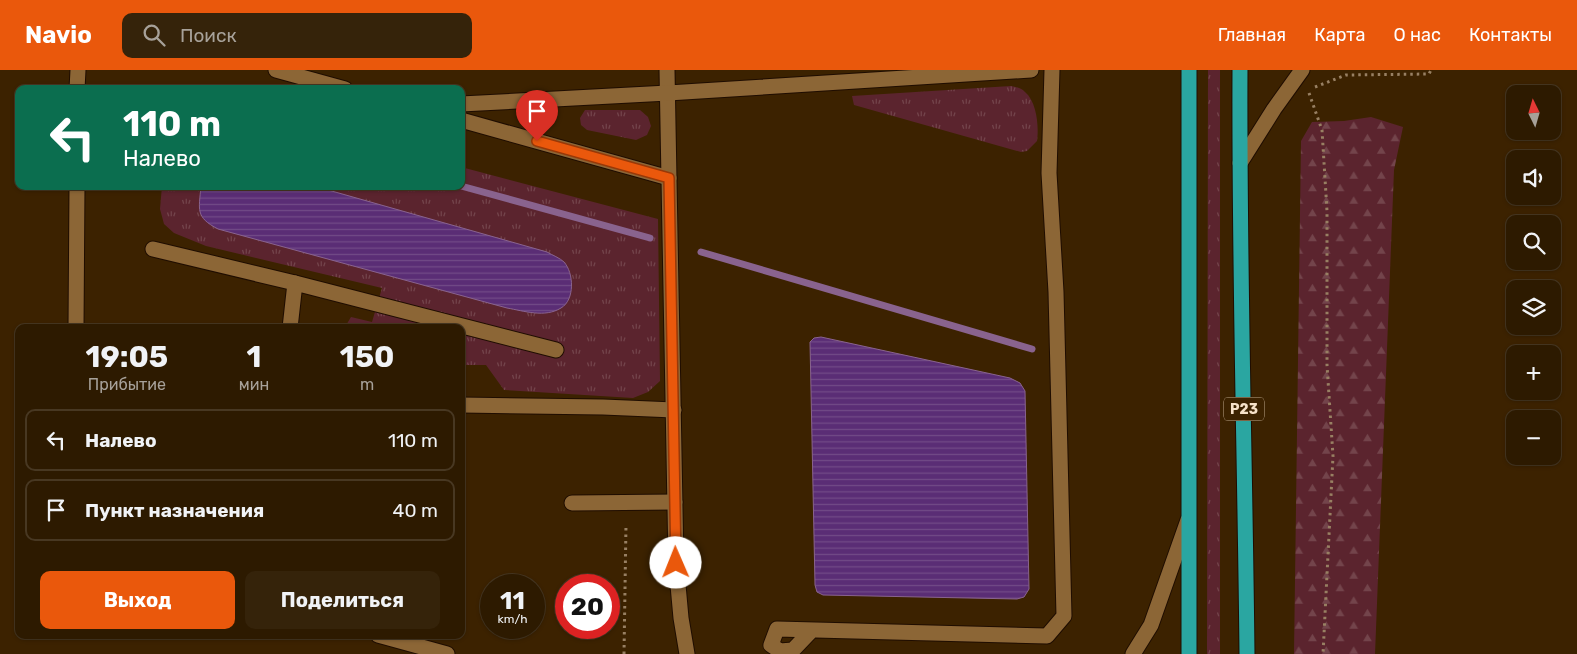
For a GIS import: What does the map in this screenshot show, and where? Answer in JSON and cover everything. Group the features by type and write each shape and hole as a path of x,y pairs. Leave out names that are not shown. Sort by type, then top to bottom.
{"highway":[{"path":"1189,70 1189,654"},
{"name":"Р23","path":"1240,70 1247,654"}],"lane":[{"path":"78,70 78,85"},
{"path":"276,70 330,85"},
{"path":"667,70 676,563 680,618 687,654"},
{"path":"465,104 1031,70"},
{"path":"812,630 1047,636 1064,616 1056,292 1049,173 1052,70"},
{"path":"1240,163 1274,109 1302,70"},
{"path":"465,121 669,178"},
{"path":"76,324 77,190"},
{"path":"153,249 455,324"},
{"path":"290,324 295,283"},
{"path":"465,327 556,350"},
{"path":"465,405 674,410"},
{"path":"572,503 675,502"},
{"path":"1133,654 1151,625 1188,519"},
{"path":"393,639 447,654"}],"path":[{"path":"1309,89 1346,75 1429,74 1431,70"},
{"path":"1309,95 1322,130 1327,211 1327,365 1334,456 1323,654"},
{"path":"624,654 626,524"}],"green space":[{"path":"1208,70 1220,70 1220,654 1207,654"},
{"path":"1011,86 1025,92 1035,108 1038,129 1037,141 1027,151 1021,152 854,105 852,96"},
{"path":"585,110 640,110 648,117 651,126 647,135 636,140 587,130 581,125 580,118"},
{"path":"1371,117 1403,127 1394,170 1375,654 1294,654 1301,141 1312,122 1344,121"},
{"path":"465,168 658,219 660,381 648,392 633,398 504,390 486,365 465,365 465,324 347,324 351,317 372,322 382,288 206,246 174,233 164,224 160,209 162,190 465,190"}],"shaded area":[{"path":"201,190 328,190 547,252 564,262 567,267 571,279 571,293 566,304 548,313 527,312 507,308 218,229 205,221 200,212"},
{"path":"821,337 1010,378 1020,383 1025,391 1029,589 1024,597 1017,599 823,595 817,592 815,585 810,342 814,338"}],"waterway":[{"path":"465,187 650,238"},
{"path":"701,252 1032,349"}],"route":[{"path":"537,141 669,178 676,563"}]}
